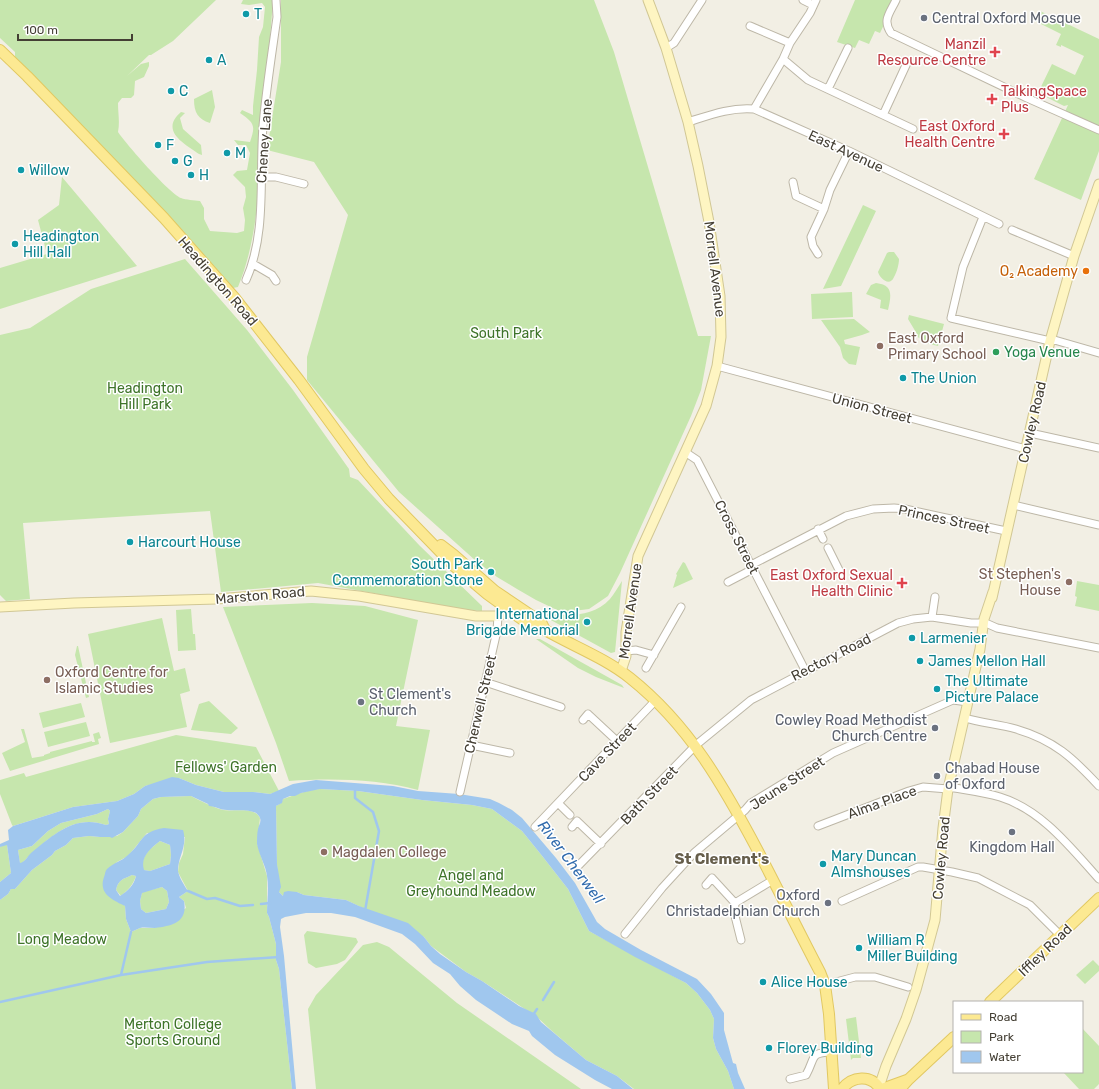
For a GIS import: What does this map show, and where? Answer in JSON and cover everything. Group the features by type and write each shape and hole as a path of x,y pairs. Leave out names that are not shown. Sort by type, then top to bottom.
{"main road":[{"name":"Morrell Avenue","path":"621,671 625,660 626,632 638,556 706,406 717,366 721,337 720,296 706,205 688,122 666,48 648,0"},
{"name":"Headington Road","path":"0,50 164,218 234,297 299,380 364,469 389,499 454,567 487,594 511,607 536,629 545,630 621,671 656,700 679,724 719,780 739,815 820,972 825,985 829,1014 834,1089"},
{"name":"Cowley Road","path":"881,1088 886,1066 906,1019 916,990 935,920 943,828 949,788 981,644 986,633 986,624 1006,531 1030,433 1050,340 1074,256 1096,202 1099,184"},
{"name":"Marston Road","path":"0,608 74,603 217,599 312,590 366,597 476,616 498,616"},
{"path":"498,616 503,614 511,607"},
{"name":"Iffley Road","path":"991,1001 1099,898"},
{"path":"900,1089 953,1038"},
{"path":"832,1065 840,1078 847,1081 866,1079 878,1075 886,1066"},
{"path":"866,1079 881,1088 898,1084 909,1079"},
{"path":"842,1089 850,1081"}],"street":[{"name":"Cheney Lane","path":"246,280 253,264 259,233 263,126 277,17 276,0"},
{"path":"666,48 674,43 702,0"},
{"path":"754,108 783,59 790,43 810,13 814,2 803,0"},
{"path":"896,0 887,20 887,26 891,33 1027,98 1099,130"},
{"path":"750,26 790,43"},
{"path":"828,90 848,48"},
{"path":"783,59 808,80 914,129"},
{"path":"883,115 907,63"},
{"name":"East Avenue","path":"688,122 711,114 740,108 754,108 849,151 999,224"},
{"path":"818,254 813,246 811,237 830,190 849,151"},
{"path":"261,177 276,177 304,184"},
{"path":"793,182 796,196 824,208"},
{"path":"983,217 963,267 951,318 1076,346 1099,353"},
{"path":"1012,230 1074,256"},
{"path":"253,264 272,274 276,281"},
{"name":"Union Street","path":"717,366 1026,449"},
{"path":"1030,433 1099,448"},
{"name":"Cross Street","path":"685,452 697,460 805,670"},
{"path":"1013,505 1099,526"},
{"name":"Princes Street","path":"728,582 818,529 846,516 873,509 894,508 912,510 1006,531"},
{"path":"818,529 823,539"},
{"path":"828,548 842,574"},
{"path":"932,617 935,597"},
{"path":"646,668 681,607"},
{"name":"Cherwell Street","path":"460,792 497,631 498,616"},
{"name":"Rectory Road","path":"696,746 751,700 805,670 898,623 913,619 932,617 986,624 997,628 1099,648"},
{"path":"626,651 636,650 654,655"},
{"path":"485,682 561,707"},
{"name":"Cave Street","path":"535,827 656,700"},
{"name":"Jeune Street","path":"626,934 662,888 694,853 739,815 750,802 833,753 953,700 968,702"},
{"path":"583,720 588,714 617,741"},
{"path":"965,718 1015,729 1040,738 1066,753 1099,786"},
{"path":"472,745 510,753"},
{"name":"Bath Street","path":"579,865 696,746"},
{"name":"Alma Place","path":"818,826 923,787 949,788 1000,797 1019,804 1038,816 1099,879"},
{"path":"558,803 570,814"},
{"path":"572,827 577,821 601,844"},
{"path":"842,901 918,868 940,870 978,878 1030,905 1060,935"},
{"path":"706,884 712,878 735,903 734,912 740,940"},
{"path":"735,903 772,880"},
{"path":"825,985 856,977 875,977 908,987"},
{"path":"790,1078 806,1075 815,1055 818,1053 831,1052"}],"green space":[{"path":"0,0 216,0 173,41 149,55 127,76 141,64 149,62 149,66 144,77 135,81 134,95 131,98 122,98 118,103 118,132 148,168 175,194 183,199 200,201 204,208 204,219 210,231 237,233 244,231 245,220 243,208 246,197 245,187 233,175 237,171 247,170 250,153 246,145 238,145 234,140 250,142 253,132 251,122 240,113 242,110 253,115 259,37 263,27 265,7 262,3 249,5 241,4 243,0 273,0 257,208 250,248 238,287 233,288 184,232 15,58 15,52 0,38"},
{"name":"South Park","path":"281,0 594,0 614,52 698,336 711,336 701,390 691,416 620,573 608,596 589,609 565,612 557,610 536,600 497,577 476,561 399,492 307,380 307,357 348,215 314,162 267,150 281,62"},
{"path":"855,0 896,0 880,33 875,31 869,44 859,40 855,48 837,42"},
{"path":"1040,11 1099,39 1099,151 1081,200 1034,179 1068,105 1064,106 1038,93 1052,64 1075,75 1084,56 1061,45 1061,47 1056,45 1061,34 1035,21"},
{"path":"212,90 215,107 210,123 202,120 196,112 194,99"},
{"path":"181,112 185,113 180,118 183,129 201,145 202,155 187,146 176,136 173,131 175,119"},
{"path":"62,177 137,266 0,309 0,268 47,254 38,220 59,205"},
{"path":"863,205 876,211 841,286 823,289"},
{"path":"894,252 899,259 898,268 895,275 892,280 888,282 879,275 878,272 887,253"},
{"name":"Headington Hill Park","path":"185,259 247,330 293,390 349,469 350,477 358,480 420,546 482,606 482,611 464,610 318,583 221,592 210,511 23,523 30,599 6,601 0,595 0,335 30,328 91,289"},
{"path":"876,283 886,286 890,292 888,310 880,308 881,300 866,294 871,285"},
{"path":"852,292 853,317 812,319 811,294"},
{"path":"909,315 944,324 938,346 926,343 915,335 917,334 908,319"},
{"path":"854,319 870,332 844,340 845,344 860,347 856,365 849,364 843,358 840,347 821,320"},
{"path":"683,562 685,563 693,579 673,588 676,574"},
{"path":"622,581 615,652 611,653 538,613 576,615 594,610 602,606 610,599"},
{"path":"1077,581 1099,585 1099,611 1075,606 1077,597 1075,596"},
{"path":"312,603 365,606 418,620 396,726 430,730 418,790 402,786 354,780 289,781 276,743 223,607"},
{"path":"191,609 196,650 178,651 176,610"},
{"path":"162,618 174,671 185,668 190,691 180,694 187,727 110,743 88,634"},
{"path":"536,639 540,639 622,685 624,688 578,668"},
{"path":"77,646 89,697 86,698 75,655"},
{"path":"209,701 238,728 231,734 191,730 199,704"},
{"path":"81,703 85,717 43,728 39,713"},
{"path":"86,722 90,736 48,747 44,732"},
{"path":"21,729 24,729 32,758 44,756 50,752 92,741 95,742 93,734 99,732 101,738 98,739 99,744 10,771 2,753 25,742"},
{"name":"Fellows' Garden","path":"176,735 256,747 279,791 270,794 253,792 224,792 196,785 179,778 145,786 134,794 117,801 73,807 13,826 12,825 0,794 0,780 24,773 26,777"},
{"name":"Angel and Greyhound Meadow","path":"320,789 358,791 472,805 492,809 522,831 543,857 568,889 589,931 686,983 697,993 710,1010 714,1019 713,1038 716,1049 728,1071 734,1089 634,1089 617,1076 586,1060 537,1017 466,972 431,946 424,937 346,900 304,895 297,892 283,896 279,892 276,806 281,803 283,799"},
{"name":"Long Meadow","path":"191,796 223,810 243,810 254,812 260,818 257,843 267,876 267,913 276,944 276,960 279,969 292,1089 0,1089 0,900 8,894 11,889 15,889 32,870 55,851 66,845 73,838 89,836 117,836 123,832 138,816 141,809 153,799 161,797","holes":["147,833 185,837 183,854 179,863 178,872 188,891 179,897 184,901 186,908 155,928 140,928 131,932 126,919 125,906 103,881 117,862 128,856"]},
{"path":"108,809 110,811 108,819 109,824 106,825 95,822 84,822 65,828 48,840 20,864 18,850 32,846 48,831 61,823 97,814"},
{"path":"160,841 170,845 170,864 150,871 143,870 142,865 144,857 149,850"},
{"path":"7,845 11,873 0,882 0,847"},
{"name":"Long Meadow","path":"132,875 136,876 133,882 121,896 116,890 118,884"},
{"name":"Long Meadow","path":"162,887 167,891 169,902 166,909 146,913 141,909 140,901 142,892"},
{"path":"307,931 356,938 358,942 345,960 337,964 316,968 308,963 304,935"},
{"path":"377,942 389,947 457,1003 581,1089 316,1089 308,1009 316,995 363,945"},
{"path":"1093,960 1099,966 1099,971 1085,984 1076,975"},
{"path":"856,1017 861,1058 853,1058 851,1060 846,1019"},
{"path":"1083,1029 1099,1046 1099,1084 1094,1089 1079,1089 1064,1073 1083,1073"}],"water":[{"path":"172,777 224,792 253,792 270,794 293,784 316,780 393,786 418,791 459,794 490,799 499,803 512,810 522,818 556,858 575,883 597,922 605,929 641,950 697,979 711,994 724,1013 724,1030 733,1063 736,1064 745,1089 734,1089 728,1071 716,1049 713,1038 714,1019 710,1010 697,993 686,983 589,931 568,889 543,857 522,831 492,809 472,805 358,791 320,789 290,796 283,799 282,803 276,806 277,864 281,887 279,892 283,896 284,892 288,891 297,892 304,895 346,900 408,923 440,954 519,1006 536,1014 541,1022 586,1060 617,1076 633,1089 612,1089 555,1055 532,1036 529,1031 512,1024 476,1000 460,986 450,974 433,963 415,944 402,934 355,917 331,913 306,913 281,919 280,927 296,1089 292,1089 279,969 276,960 276,944 267,913 267,876 257,844 257,832 260,819 256,813 252,811 224,810 209,806 208,804 191,796 161,797 153,799 141,809 138,816 123,832 112,838 89,836 73,838 66,845 55,851 32,870 15,889 11,889 8,894 0,900 0,882 11,873 7,845 0,847 0,844 9,840 8,830 13,826 73,807 117,801 134,794 145,786","holes":["108,809 110,811 108,819 109,824 106,825 95,822 74,824 56,833 20,863 18,850 32,846 48,831 61,823 97,814"]},
{"path":"164,828 183,830 184,846 179,861 178,871 188,891 179,897 184,901 184,914 178,922 168,926 140,928 131,932 126,919 125,906 112,899 105,892 103,888 104,877 107,869 128,855 146,835","holes":["160,841 170,845 170,864 150,871 144,870 143,861 145,857 149,850","132,875 136,876 130,888 120,896 116,890 121,880","162,887 167,891 169,902 166,909 146,913 141,909 140,901 142,893"]}],"waterway":[{"path":"355,789 355,798 373,812 379,831 365,911"},
{"path":"188,891 207,899 215,898 240,906 253,905"},
{"path":"261,904 270,903"},
{"path":"121,975 131,932"},
{"path":"0,1002 121,975 207,962 279,957"},
{"path":"543,1000 554,982"},
{"path":"533,1015 537,1009"}],"place":[{"name":"T","path":"246,14"},
{"name":"Central Oxford Mosque","path":"924,18"},
{"name":"Manzil Resource Centre","path":"995,52"},
{"name":"A","path":"209,60"},
{"name":"C","path":"171,91"},
{"name":"TalkingSpace Plus","path":"992,99"},
{"name":"East Oxford Health Centre","path":"1004,134"},
{"name":"F","path":"158,145"},
{"name":"M","path":"227,153"},
{"name":"G","path":"175,161"},
{"name":"Willow","path":"21,170"},
{"name":"H","path":"191,175"},
{"name":"Headington Hill Hall","path":"15,244"},
{"name":"O₂ Academy","path":"1086,271"},
{"name":"East Oxford Primary School","path":"880,346"},
{"name":"Yoga Venue","path":"996,352"},
{"name":"The Union","path":"903,378"},
{"name":"Harcourt House","path":"130,542"},
{"name":"South Park Commemoration Stone","path":"491,572"},
{"name":"St Stephen's House","path":"1069,582"},
{"name":"East Oxford Sexual Health Clinic","path":"902,583"},
{"name":"International Brigade Memorial","path":"587,622"},
{"name":"Larmenier","path":"912,638"},
{"name":"James Mellon Hall","path":"920,661"},
{"name":"Oxford Centre for Islamic Studies","path":"47,680"},
{"name":"The Ultimate Picture Palace","path":"937,689"},
{"name":"St Clement's Church","path":"361,702"},
{"name":"Cowley Road Methodist Church Centre","path":"935,728"},
{"name":"Chabad House of Oxford","path":"937,776"},
{"name":"Kingdom Hall","path":"1012,832"},
{"name":"Magdalen College","path":"324,852"},
{"name":"Mary Duncan Almshouses","path":"823,864"},
{"name":"Oxford Christadelphian Church","path":"828,903"},
{"name":"William R Miller Building","path":"859,948"},
{"name":"Alice House","path":"763,982"},
{"name":"Florey Building","path":"769,1048"}],"district":[{"name":"St Clement's","path":"722,859"}],"water label":[{"name":"River Cherwell","path":"571,862"}],"park label":[{"name":"Merton College Sports Ground","path":"173,1032"}]}
